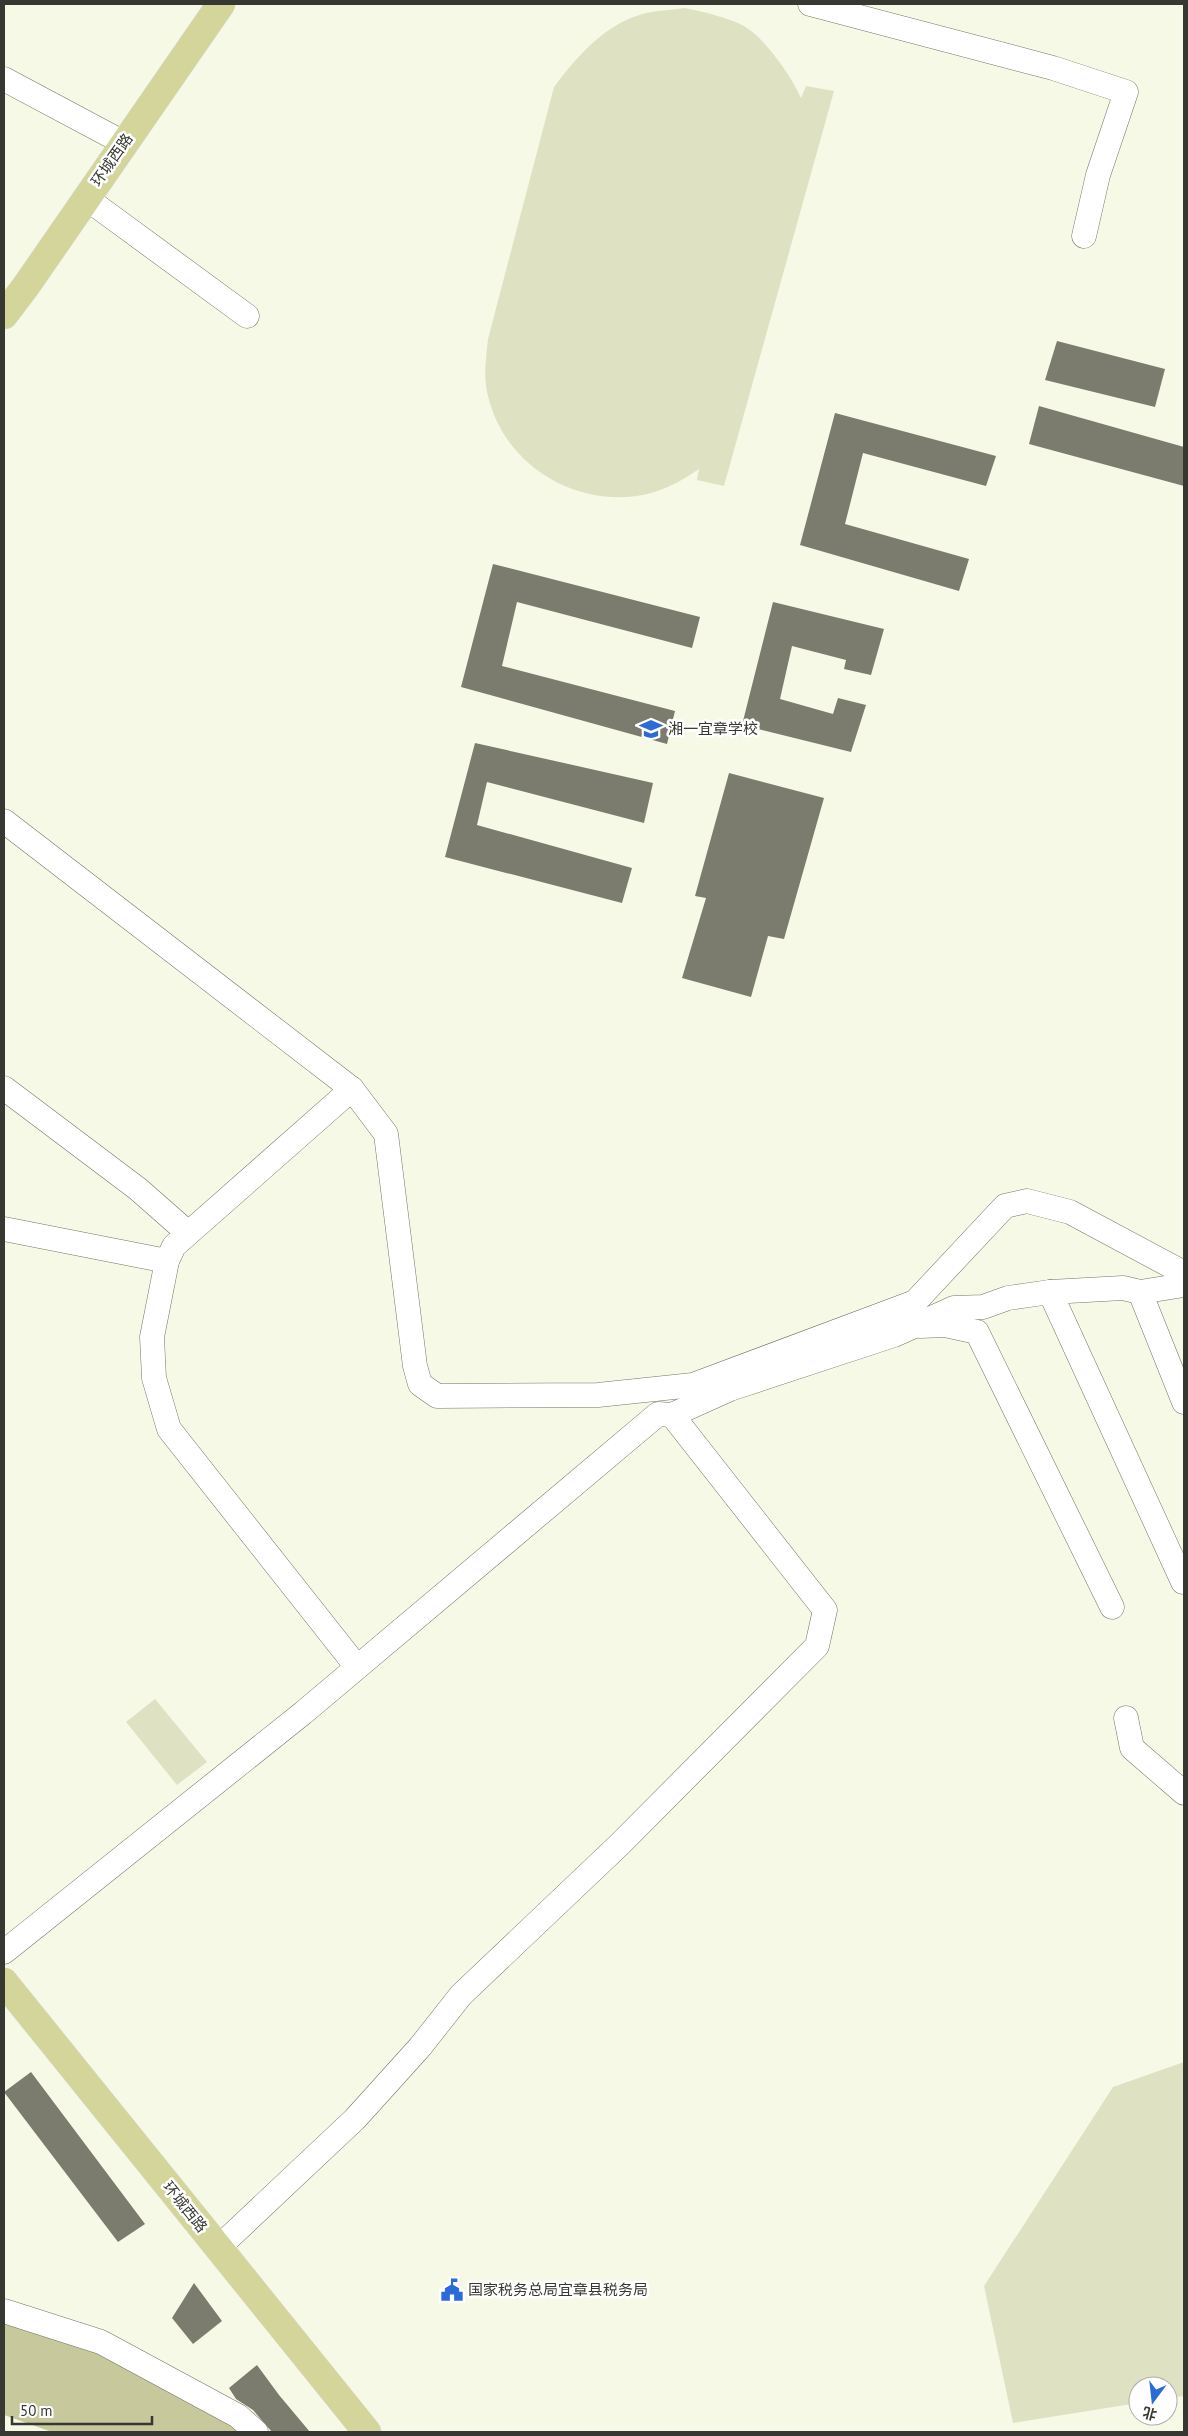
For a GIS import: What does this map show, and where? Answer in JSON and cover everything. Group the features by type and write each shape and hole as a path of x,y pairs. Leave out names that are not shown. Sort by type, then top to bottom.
{"main road":[{"name":"环城西路","path":"4,315 221,4"},
{"path":"4,302 26,286"},
{"name":"环城西路","path":"4,1982 367,2432"}],"street":[{"path":"810,4 1053,68 1126,92 1098,175 1084,236"},
{"path":"4,79 124,143"},
{"path":"86,198 247,316"},
{"path":"4,821 352,1089 386,1134 414,1366 420,1384 437,1396 598,1395 693,1385 916,1302 1006,1206 1027,1201 1070,1212 1184,1273"},
{"path":"4,1088 138,1189 188,1233"},
{"path":"352,1089 174,1246 167,1261 152,1337 154,1378 169,1429 357,1667"},
{"path":"4,1228 167,1261"},
{"path":"4,1952 357,1667 658,1414 672,1416 730,1390 894,1335 954,1308 983,1307 1008,1298 1050,1292 1123,1288 1140,1292 1184,1285"},
{"path":"1050,1292 1183,1582"},
{"path":"1140,1292 1184,1402"},
{"path":"910,1327 945,1325 977,1332 1112,1607"},
{"path":"218,2248 355,2119 420,2047 461,1995 619,1845 817,1646 825,1610 672,1416"},
{"path":"1126,1718 1132,1748 1184,1793"},
{"path":"4,2310 101,2342 238,2416 256,2432"}],"shaded area":[{"path":"685,8 730,20 752,32 761,39 777,59 801,98 806,86 834,91 724,486 697,480 699,469 670,486 645,495 612,497 588,494 565,486 543,474 525,459 509,441 496,420 486,389 485,368 488,339 554,87 583,52 618,24 646,13"},
{"path":"155,1699 207,1762 177,1785 126,1722"},
{"path":"1184,2062 1184,2396 1178,2397 1178,2376 1128,2376 1128,2405 1013,2423 984,2286 1113,2087"},
{"path":"4,2321 108,2354 243,2432 52,2432 4,2415"}],"building":[{"path":"1057,341 1165,369 1155,407 1045,380"},
{"path":"1039,406 1184,447 1184,486 1029,444"},
{"path":"835,413 996,456 986,486 863,453 845,524 969,559 959,591 800,545"},
{"path":"493,564 700,617 692,648 517,602 502,666 675,711 667,744 461,687"},
{"path":"773,602 884,629 871,675 844,669 846,660 792,646 780,699 833,714 838,698 866,705 851,752 742,725"},
{"path":"475,743 653,783 644,823 487,782 477,825 632,868 622,903 445,857"},
{"path":"729,773 824,798 784,939 768,936 751,997 682,978 706,898 695,896"},
{"path":"31,2072 145,2224 118,2242 4,2092"},
{"path":"194,2283 222,2321 193,2344 172,2318"},
{"path":"257,2365 310,2432 272,2432 253,2410 236,2399 229,2388"}],"place":[{"name":"湘一宜章学校","path":"651,729"},
{"name":"国家税务总局宜章县税务局","path":"452,2290"}]}
